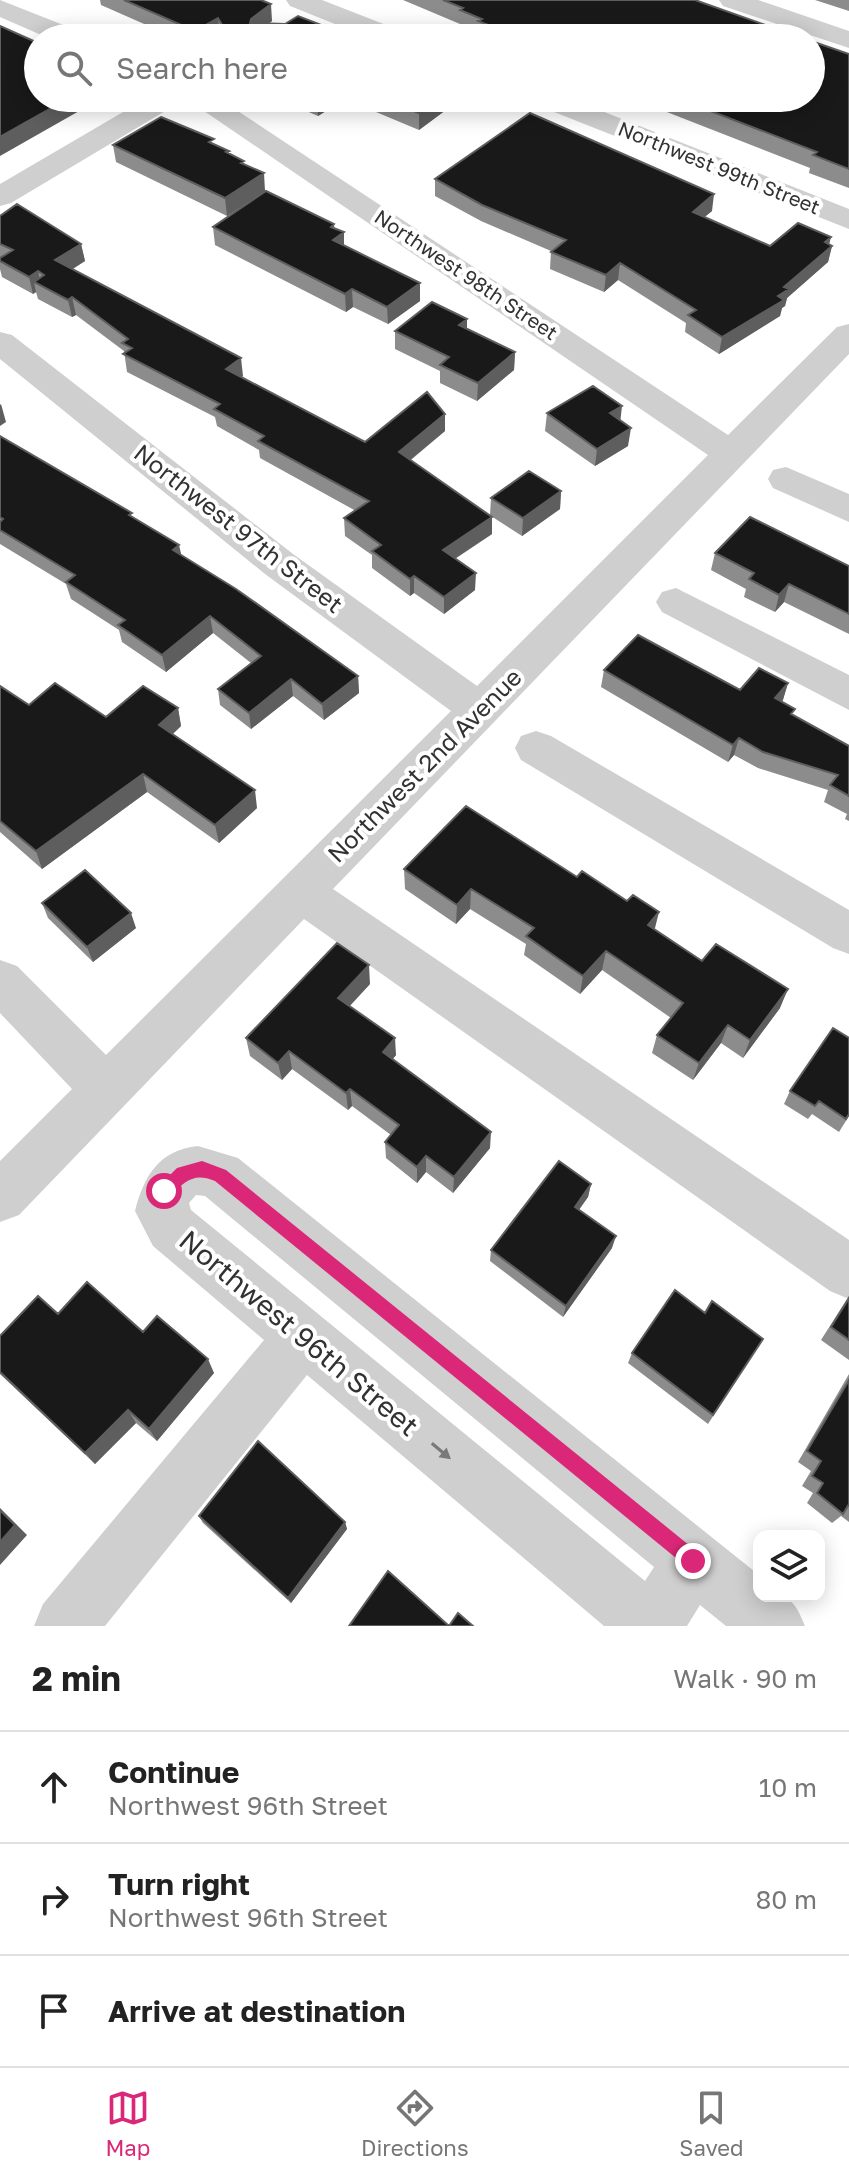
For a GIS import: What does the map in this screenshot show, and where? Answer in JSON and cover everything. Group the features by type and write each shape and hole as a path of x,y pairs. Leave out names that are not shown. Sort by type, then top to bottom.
{"street":[{"path":"732,0 802,24"},
{"path":"289,24 310,2 361,24"},
{"path":"0,7 39,24"},
{"path":"825,32 849,40"},
{"path":"0,197 143,112"},
{"name":"Northwest 98th Street","path":"220,112 731,454"},
{"name":"Northwest 99th Street","path":"579,112 849,220"},
{"name":"Northwest 2nd Avenue","path":"0,1197 849,334"},
{"name":"Northwest 97th Street","path":"0,342 279,564 480,710"},
{"path":"786,479 849,509"},
{"path":"676,602 849,694"},
{"path":"536,748 849,934"},
{"path":"301,892 849,1272"},
{"path":"0,981 105,1088"},
{"name":"Northwest 96th Street","path":"652,1626 172,1228 161,1211 164,1191 182,1173 202,1168 220,1176 774,1626"},
{"path":"65,1626 303,1336"},
{"path":"652,1626 693,1561"}],"building":[{"path":"124,0 261,0 271,4 250,23 285,24 222,24 218,18 207,24 179,24"},
{"path":"443,0 695,0 763,24 486,24 478,21 482,19 460,10 463,8"},
{"path":"298,16 319,24 285,24"},
{"path":"0,26 24,37 24,112 44,112 0,137"},
{"path":"825,46 849,54 849,169 813,155 817,152 713,112 825,112"},
{"path":"530,113 714,194 693,212 770,246 798,223 831,237 825,242 832,246 784,287 789,289 778,296 784,300 722,337 688,315 696,310 620,263 606,275 551,252 566,240 482,205 435,179"},
{"path":"161,117 214,139 209,142 244,161 241,163 264,173 225,198 113,145"},
{"path":"266,191 334,224 331,227 344,232 333,240 420,283 387,307 352,289 345,294 213,227"},
{"path":"17,204 81,244 55,260 241,358 226,369 365,442 427,392 445,414 399,452 492,517 443,550 476,573 444,597 414,576 410,579 372,551 381,545 344,518 369,501 258,441 264,436 214,409 220,404 123,354 132,348 122,343 128,339 72,297 68,300 34,282 44,275 38,271 29,277 0,261 13,250 0,244 0,216"},
{"path":"432,302 467,319 459,325 515,352 478,383 440,365 449,357 395,331"},
{"path":"593,386 622,406 610,413 631,428 597,449 547,413"},
{"path":"0,436 132,513 129,515 179,545 173,550 236,589 358,676 322,704 291,679 249,713 218,689 261,656 210,616 162,655 118,625 125,620 66,582 75,575 0,530 3,519 0,517"},
{"path":"529,471 561,491 523,518 491,498"},
{"path":"750,517 849,566 849,614 789,584 779,595 749,579 754,573 715,553"},
{"path":"638,635 740,690 759,668 788,683 775,698 795,709 791,714 849,746 849,796 830,785 838,775 763,752 739,738 733,745 604,670"},
{"path":"55,683 106,717 143,686 178,708 159,725 255,790 215,825 143,774 36,851 0,821 0,686 29,705"},
{"path":"466,806 577,877 582,871 627,901 633,895 659,912 648,925 702,961 716,944 788,989 750,1040 728,1025 699,1063 657,1035 683,1003 606,951 583,976 526,936 534,928 471,889 457,905 404,869"},
{"path":"85,870 131,913 87,947 42,903"},
{"path":"337,943 369,965 338,998 395,1038 383,1052 491,1132 454,1177 426,1156 417,1167 385,1142 399,1125 350,1089 346,1093 289,1051 278,1063 246,1038"},
{"path":"833,1028 849,1038 849,1114 846,1119 819,1101 815,1106 790,1091"},
{"path":"559,1161 591,1184 575,1207 616,1236 566,1306 491,1250"},
{"path":"87,1282 143,1332 157,1316 208,1359 149,1429 128,1410 85,1453 0,1372 0,1336 38,1296 58,1314"},
{"path":"675,1290 705,1313 712,1301 763,1339 713,1415 632,1353"},
{"path":"849,1298 849,1340 831,1327"},
{"path":"849,1380 849,1504 843,1514 817,1493 823,1483 812,1476 821,1461 807,1451"},
{"path":"258,1441 345,1522 288,1598 199,1516"},
{"path":"0,1510 15,1525 0,1542"},
{"path":"388,1571 449,1626 349,1626"},
{"path":"458,1613 473,1626 449,1626"}],"route":[{"path":"164,1191 182,1173 202,1168 220,1176 693,1561"}]}
